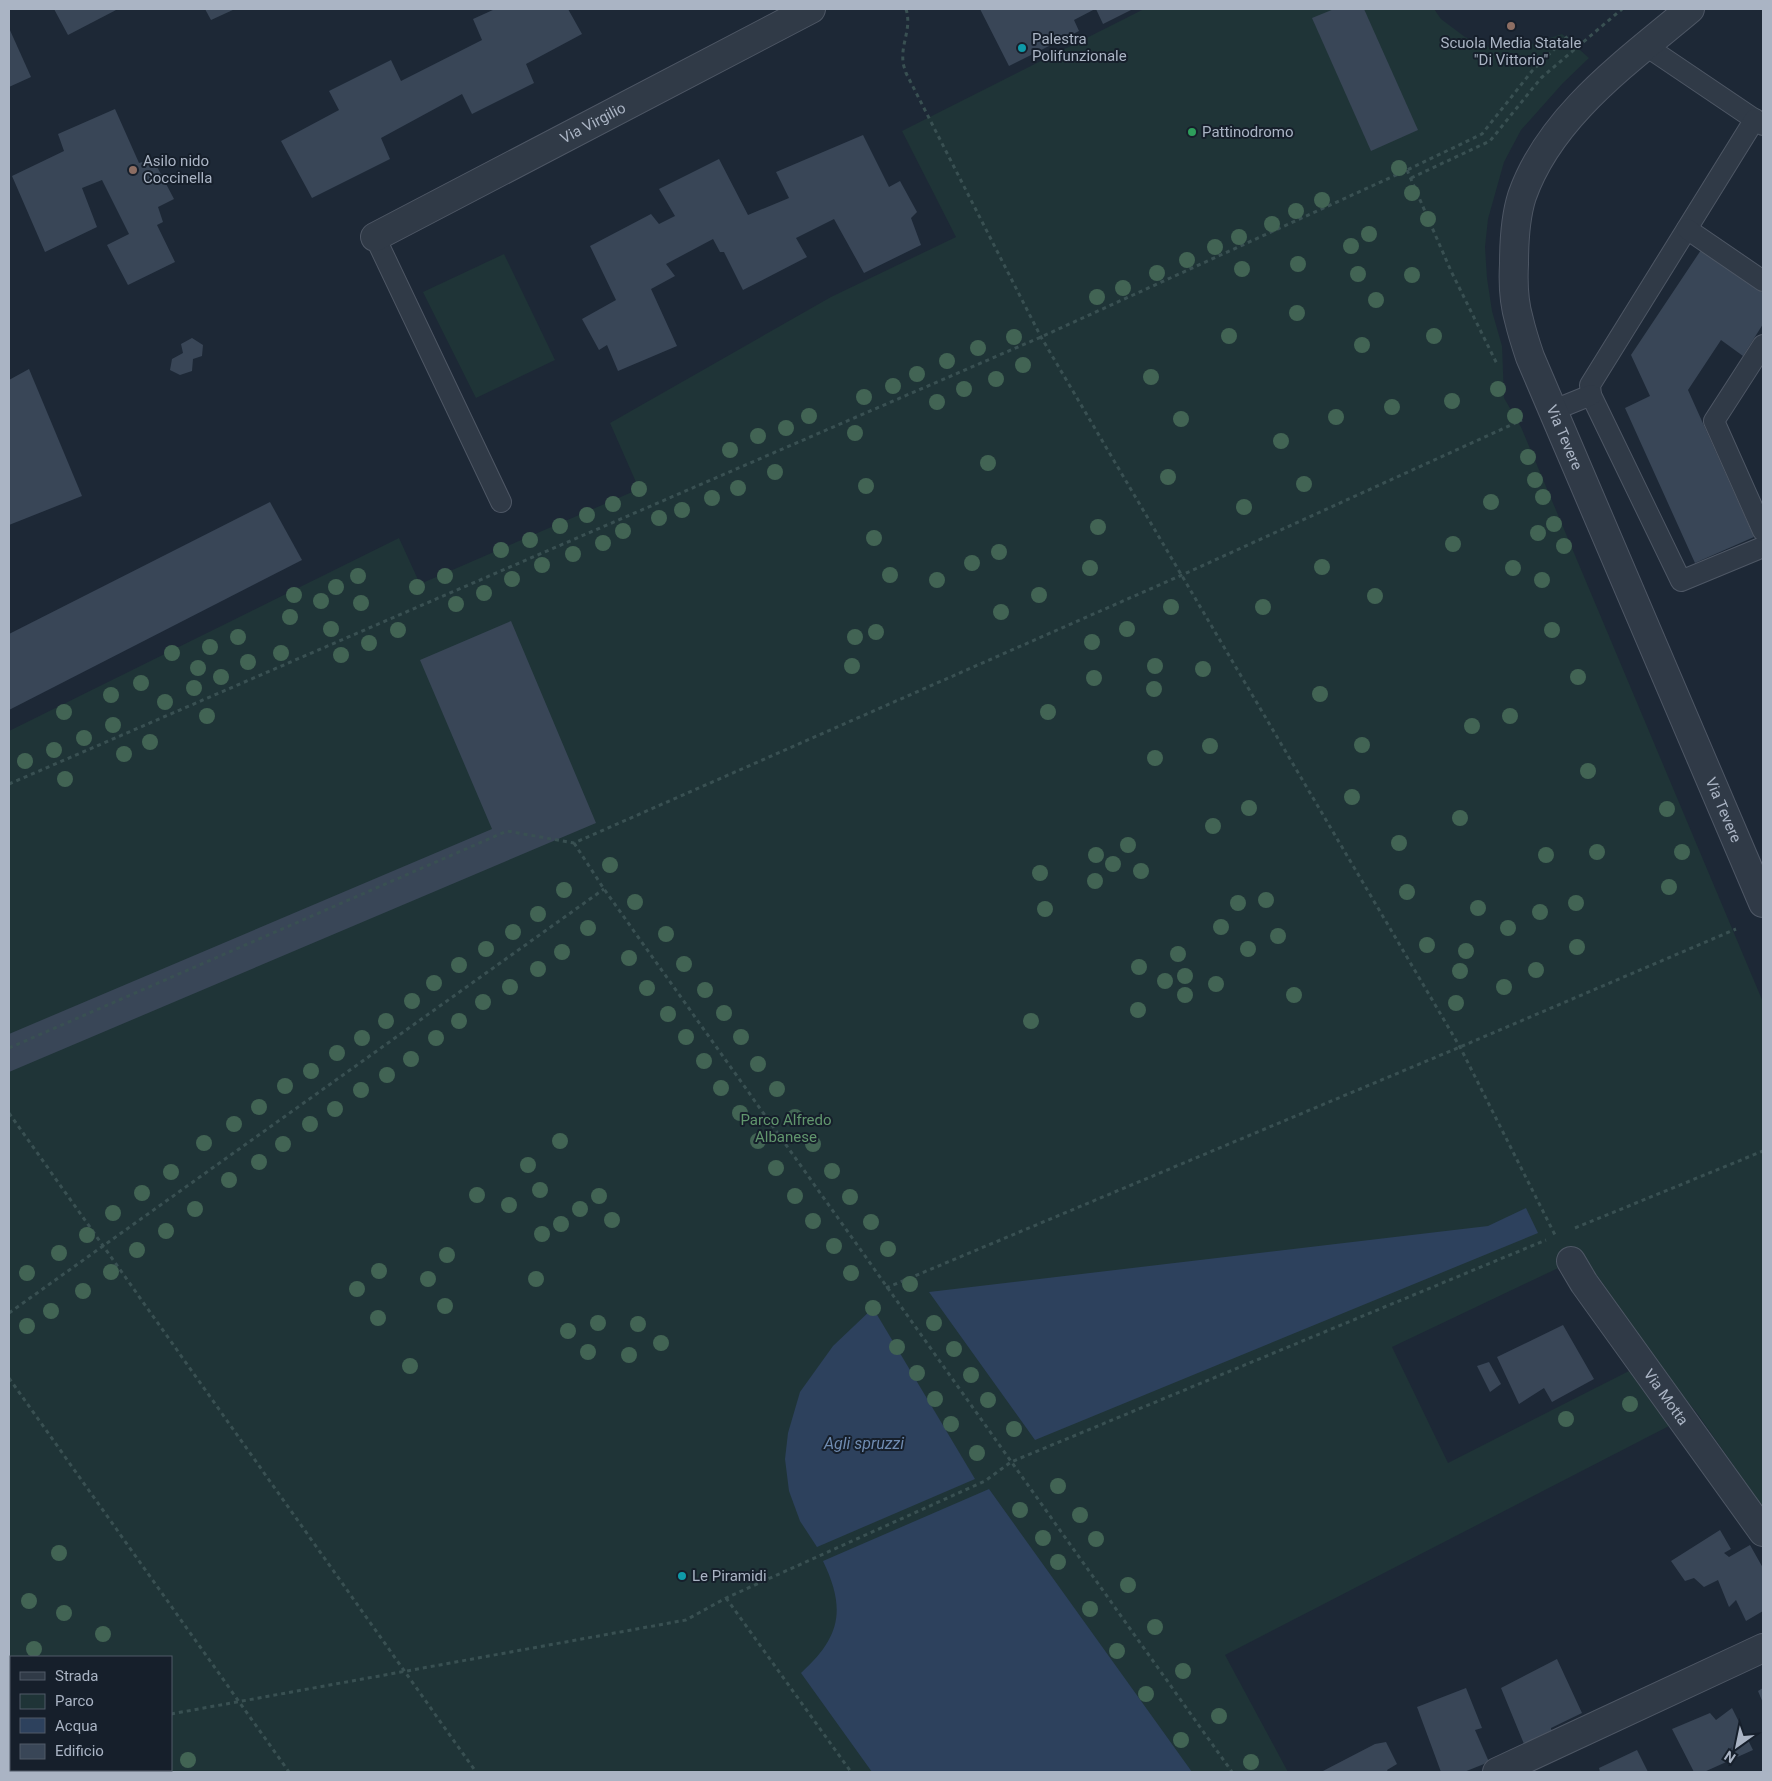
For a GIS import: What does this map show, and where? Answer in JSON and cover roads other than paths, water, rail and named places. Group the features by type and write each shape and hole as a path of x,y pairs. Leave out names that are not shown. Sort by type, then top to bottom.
{"street":[{"name":"Via Virgilio","path":"375,237 811,9"},
{"name":"Via Tevere","path":"1690,9 1594,92 1563,126 1539,159 1522,197 1514,239 1514,279 1518,319 1530,357 1763,903"},
{"name":"Via Motta","path":"1572,1261 1584,1283 1763,1532"},
{"path":"1497,1772 1763,1648"}],"lane":[{"path":"1646,46 1759,122 1687,230 1590,385 1591,395 1681,581 1763,546"},
{"path":"1687,230 1763,281"},
{"path":"375,237 501,502"},
{"path":"1763,344 1714,421 1763,530"},
{"path":"1554,410 1591,395"}],"water":[{"path":"1526,1208 1538,1233 1035,1440 929,1292 1488,1226"},
{"name":"Agli spruzzi","path":"873,1308 975,1479 817,1547 800,1521 789,1491 785,1459 788,1433 800,1392 833,1346"},
{"path":"989,1489 1192,1772 872,1772 801,1673 825,1647 836,1621 835,1594 823,1561"}],"place":[{"name":"Scuola Media Statale \"Di Vittorio\"","path":"1511,26"},
{"name":"Palestra Polifunzionale","path":"1022,48"},
{"name":"Pattinodromo","path":"1192,132"},
{"name":"Asilo nido Coccinella","path":"133,170"},
{"name":"Le Piramidi","path":"682,1576"}],"park label":[{"name":"Parco Alfredo Albanese","path":"786,1128"}]}
